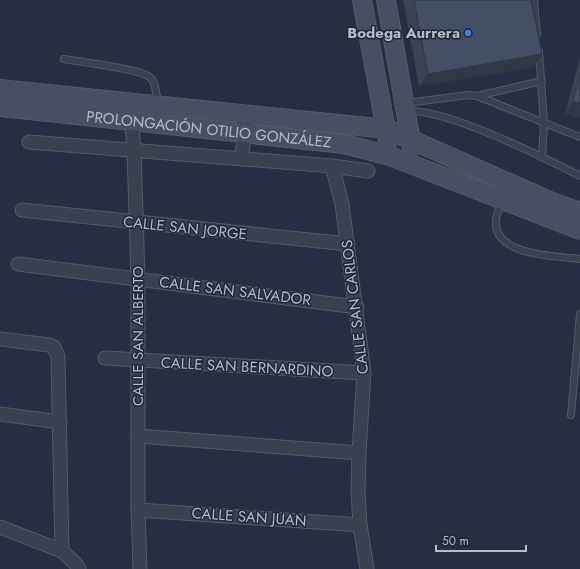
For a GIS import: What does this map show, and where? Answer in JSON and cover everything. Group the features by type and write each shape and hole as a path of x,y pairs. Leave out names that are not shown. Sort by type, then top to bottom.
{"main road":[{"path":"362,0 387,129 390,156"},
{"path":"386,0 415,166"},
{"name":"PROLONGACIÓN OTILIO GONZÁLEZ","path":"4,101 131,104 387,129 546,200 580,212"},
{"name":"PROLONGACIÓN OTILIO GONZÁLEZ","path":"4,101 131,122 344,144 390,156 580,230"}],"street":[{"name":"CALLE SAN ALBERTO","path":"131,104 138,279 138,510 140,569"},
{"path":"242,159 244,134 243,114"},
{"path":"29,142 332,166 368,171"},
{"name":"CALLE SAN CARLOS","path":"332,166 342,204 357,306 364,373 359,454 360,525 367,569"},
{"name":"CALLE SAN JORGE","path":"22,210 348,244"},
{"name":"CALLE SAN SALVADOR","path":"18,264 357,306"},
{"path":"0,339 49,345 54,347 59,363 62,551"},
{"name":"CALLE SAN BERNARDINO","path":"105,358 364,373"},
{"path":"0,414 60,422"},
{"path":"138,436 359,454"},
{"name":"CALLE SAN JUAN","path":"138,510 360,525"},
{"path":"0,527 62,551 75,563 79,569"}],"lane":[{"path":"534,0 542,81 544,124 542,157"},
{"path":"64,59 145,74 151,78 155,84 159,125"},
{"path":"477,96 542,81"},
{"path":"405,108 468,95 477,96 544,124 580,137"},
{"path":"405,108 437,115 542,157 580,176"},
{"path":"502,199 496,219 497,228 506,243 523,252 580,259"},
{"path":"571,415 580,314"}],"building":[{"name":"Bodega Aurrera","path":"414,0 531,0 542,54 428,74"},
{"path":"580,76 580,103 573,101"}],"place":[{"name":"Bodega Aurrera","path":"468,33"}]}
